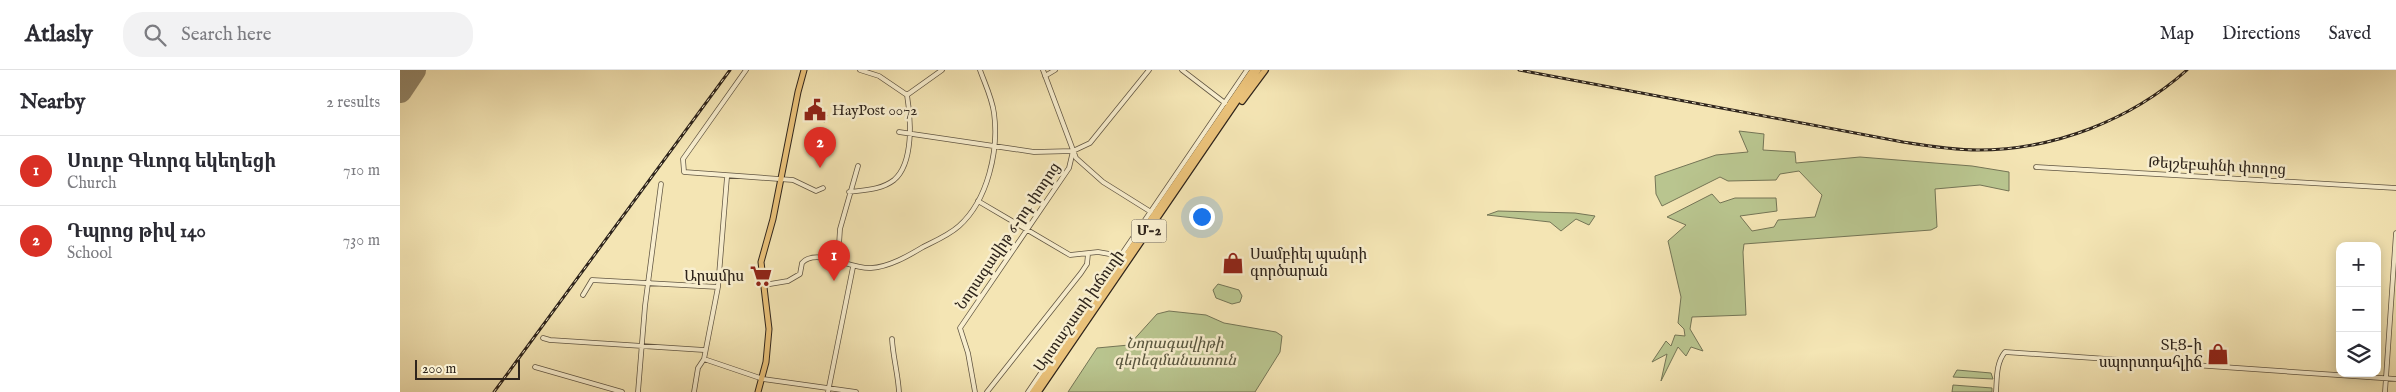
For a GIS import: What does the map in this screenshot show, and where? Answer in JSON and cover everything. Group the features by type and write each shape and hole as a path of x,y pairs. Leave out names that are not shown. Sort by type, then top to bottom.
{"highway":[{"name":"Արտաշատի խճուղի","path":"1033,392 1253,70"},
{"name":"Արտաշատի խճուղի","path":"1038,392 1258,70"},
{"path":"1228,116 1251,91 1265,70"}],"main road":[{"path":"758,392 763,379 769,329 761,262 781,180 804,70"}],"street":[{"path":"746,70 683,159 684,172 688,174 727,177 793,180 816,191 823,188"},
{"path":"850,192 875,189 895,178 908,150 910,135 911,117 906,95 879,76 860,70"},
{"path":"906,95 942,70"},
{"path":"764,285 795,278 800,274 803,261 807,259 838,260 853,266 869,268 882,266 911,254 959,226 978,201 990,169 994,147 994,111 980,70"},
{"name":"Նորագավիթ 6-րդ փողոց","path":"1043,70 1078,162 1103,182 1151,212"},
{"path":"1045,76 1055,70"},
{"path":"898,132 1034,152 1073,151 1090,143 1149,70"},
{"path":"1182,70 1225,103"},
{"name":"Արտաշատի խճուղի","path":"1028,392 1246,70"},
{"name":"Նորագավիթ 6-րդ փողոց","path":"975,392 968,353 960,328 1069,168 1073,151"},
{"path":"838,260 840,229 858,166"},
{"name":"Թեյշեբաինի փողոց","path":"2036,167 2396,188"},
{"path":"694,392 698,368 704,359 704,350 718,287 727,177"},
{"path":"638,392 641,348 660,184"},
{"path":"978,201 1070,256 1109,253 1121,256"},
{"path":"2385,392 2396,233"},
{"path":"987,392 1081,273 1086,264 1088,254"},
{"path":"828,391 853,266"},
{"path":"583,295 592,280 718,287"},
{"path":"543,338 641,348 704,350"},
{"path":"892,339 893,360 899,380 899,392"},
{"path":"1996,392 1997,371 2001,357 2005,352 2396,379"},
{"path":"704,359 763,379 828,391 856,392"},
{"path":"535,366 622,392"}],"green space":[{"path":"815,112 827,115 825,122 813,119"},
{"path":"1739,131 1764,134 1763,150 1795,152 1796,163 1860,157 1972,166 2009,172 2009,191 1980,185 1935,189 1937,227 1931,230 1744,244 1746,315 1692,317 1690,329 1703,351 1691,347 1686,356 1678,347 1661,381 1667,354 1652,362 1666,341 1671,346 1675,335 1685,336 1684,329 1678,323 1681,297 1668,241 1686,225 1667,217 1712,194 1720,203 1735,198 1776,198 1777,211 1740,216 1752,231 1774,227 1778,220 1815,217 1822,195 1799,171 1780,174 1776,180 1728,181 1720,177 1662,206 1656,194 1655,176 1716,155 1748,152"},
{"path":"1498,211 1575,213 1595,216 1589,225 1576,219 1561,231 1550,222 1487,215"},
{"path":"1218,284 1239,290 1242,296 1240,302 1232,304 1216,298 1213,290"},
{"name":"Նորագավիթի գերեզմանատուն","path":"1169,311 1206,315 1224,323 1276,332 1282,336 1280,352 1255,392 1068,392 1097,348 1129,345 1157,314"},
{"path":"1957,370 1991,373 1993,379 1953,377"},
{"path":"1953,385 1992,388 1992,392 1952,392"}],"runway":[{"path":"400,91 414,70"}],"railway":[{"path":"494,392 730,70"},
{"path":"1519,70 1903,142 1950,149 1978,150 2007,149 2035,145 2090,129 2141,104 2187,70"}],"place":[{"name":"HayPost 0072","path":"815,110"},
{"name":"Դպրոց թիվ 140","path":"820,168"},
{"name":"Սամբիել պանրի գործարան","path":"1233,263"},
{"name":"Արամիս","path":"761,276"},
{"name":"Սուրբ Գևորգ եկեղեցի","path":"834,281"},
{"name":"ՏԷՑ-ի սպորտդահլիճ","path":"2218,354"}]}
